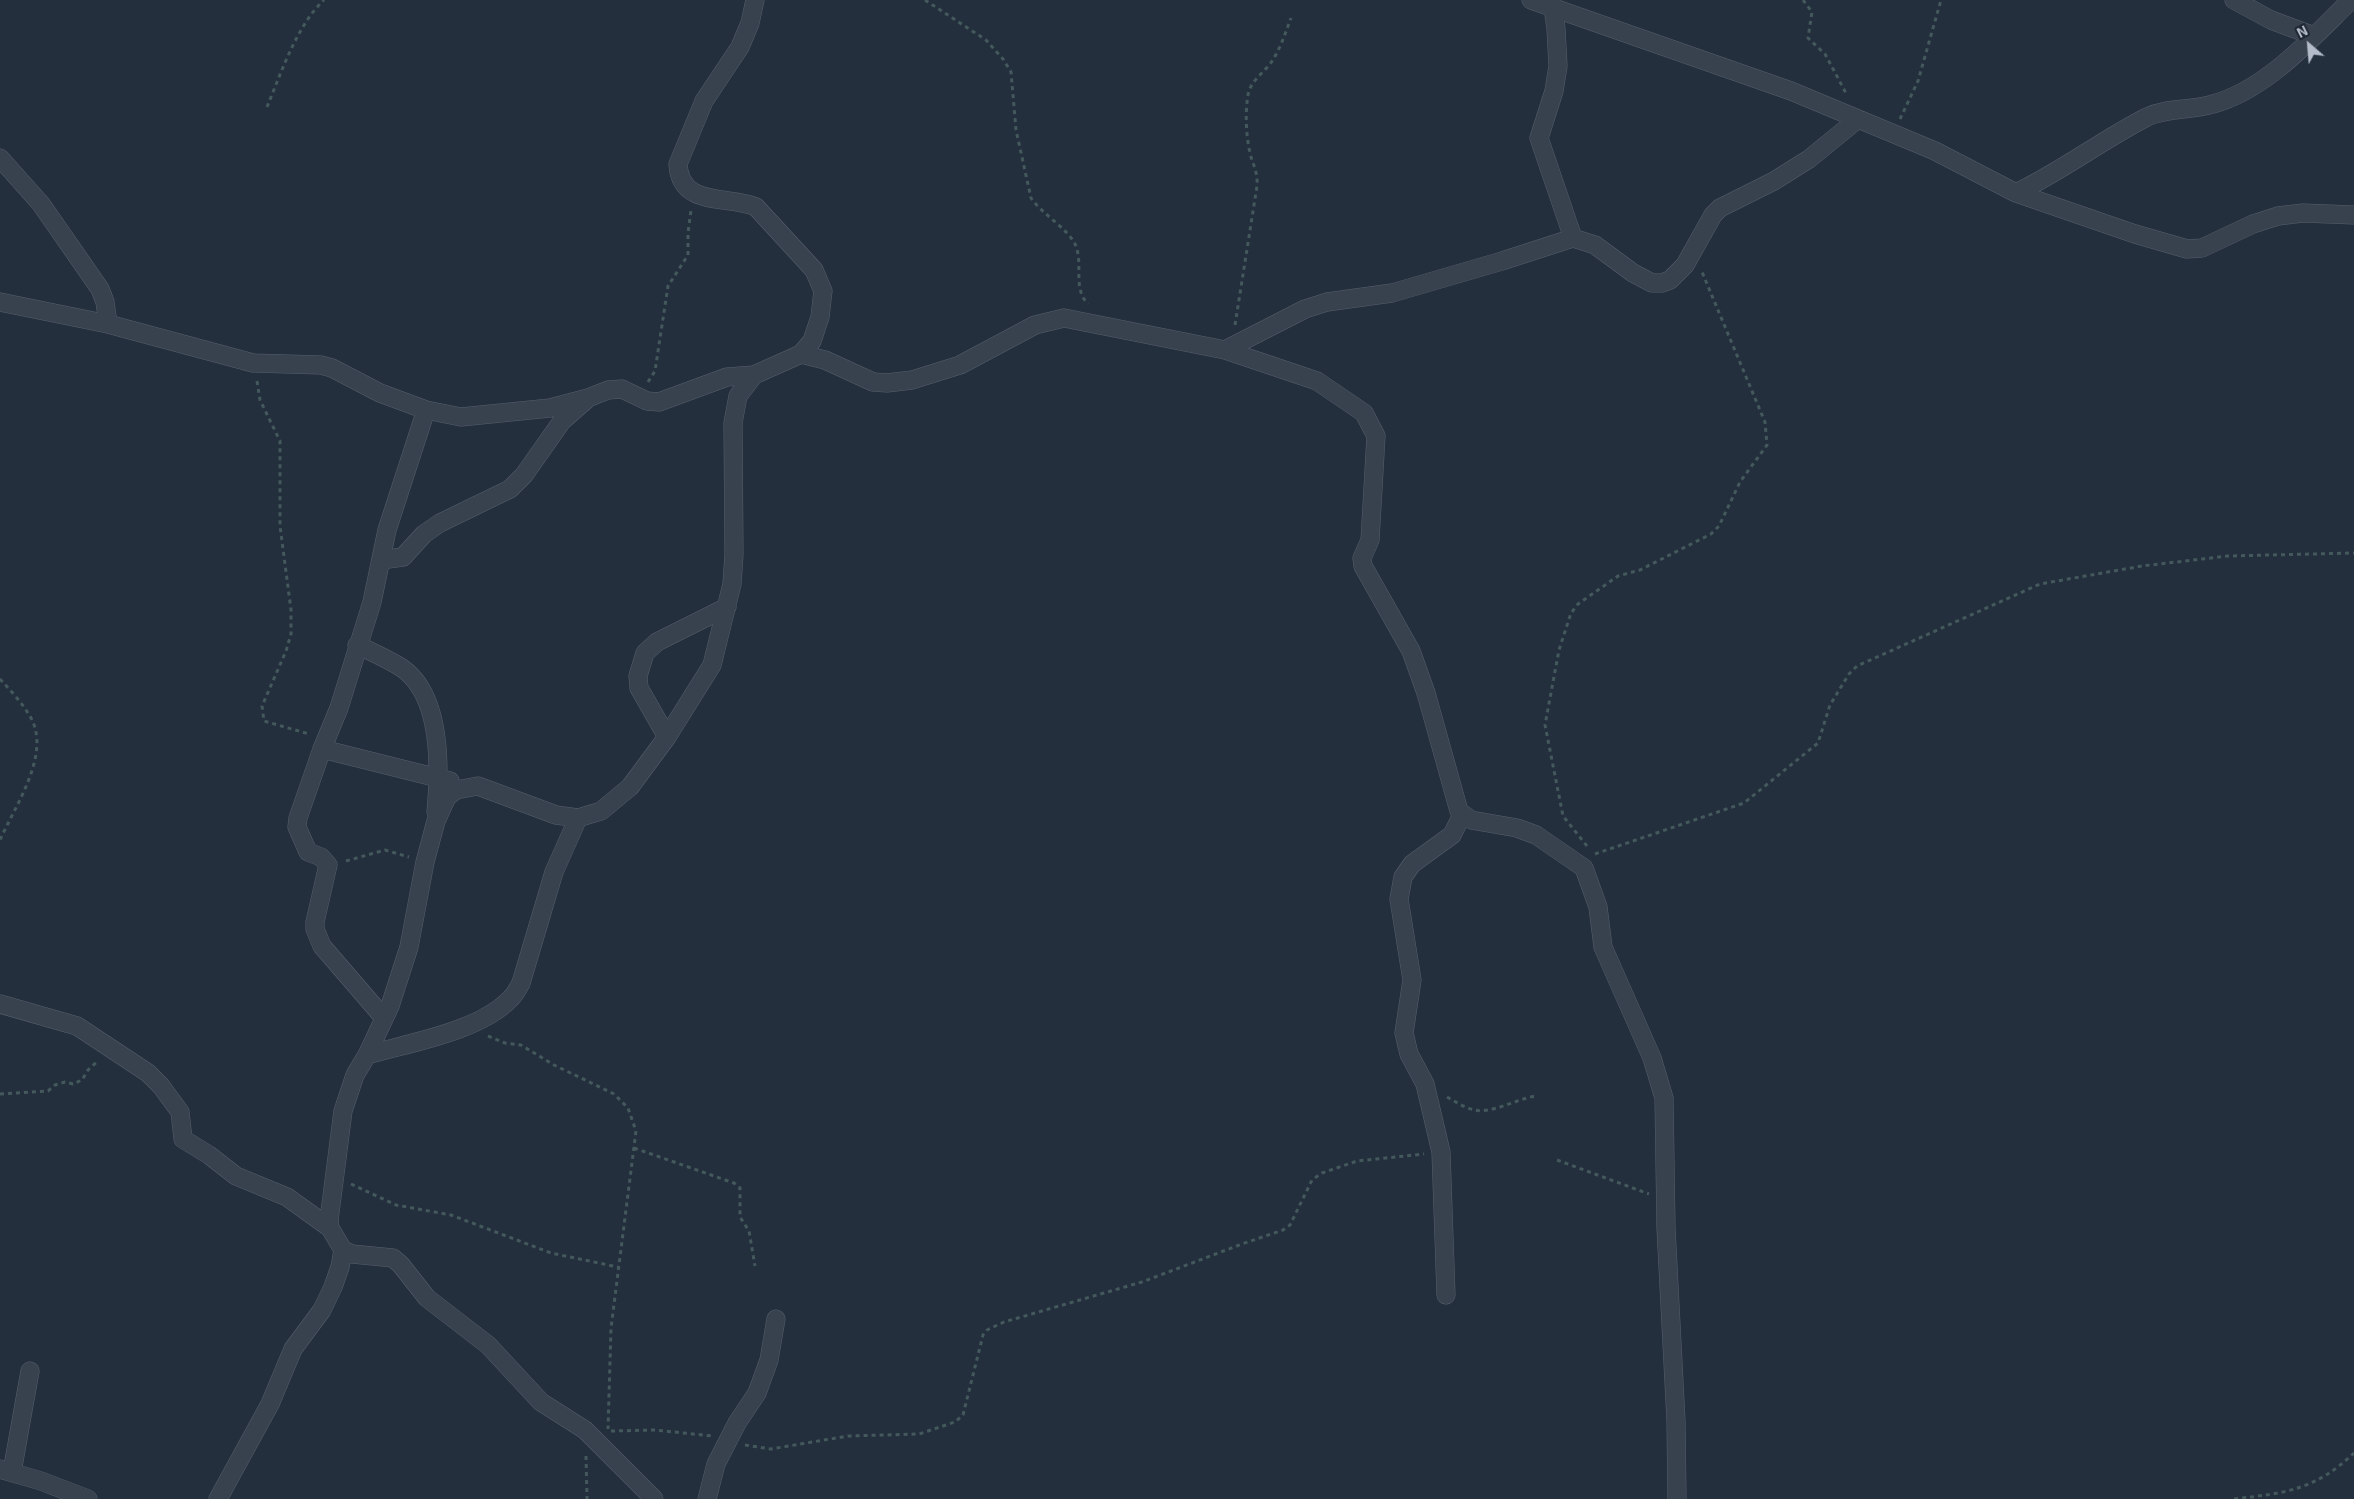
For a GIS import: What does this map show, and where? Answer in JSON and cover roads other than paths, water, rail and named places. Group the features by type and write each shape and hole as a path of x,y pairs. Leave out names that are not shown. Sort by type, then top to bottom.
{"street":[{"path":"0,302 108,324 253,364 321,365 332,368 380,393 426,410 460,417 550,408 588,398 608,390 622,389 647,400 659,402 727,377 754,375 801,354 812,341 820,317 823,291 814,270 756,207 745,202 708,200 687,188 681,180 678,164 704,101 740,47 750,23 755,0"},
{"path":"1532,0 1791,91 1935,152 2016,193 2135,234 2187,249 2202,248 2253,224 2278,216 2303,213 2354,215"},
{"path":"2234,0 2271,20 2314,36"},
{"path":"2016,193 2049,177 2149,116 2171,110 2213,104 2236,96 2262,81 2314,36 2351,0"},
{"path":"1553,6 1558,66 1554,91 1539,138 1573,238"},
{"path":"1229,348 1305,309 1327,302 1392,293 1502,262 1573,238 1595,245 1633,273 1652,283 1670,280 1685,265 1713,215 1720,208 1774,181 1809,159 1858,119"},
{"path":"0,158 41,204 100,289 106,302 108,324"},
{"path":"801,354 825,360 873,382 887,383 912,380 960,365 1035,325 1064,318 1229,348 1317,380 1364,413 1372,425 1376,436 1370,540 1362,558 1363,566 1411,651 1426,693 1457,806 1462,815 1471,820 1517,828 1536,835 1584,868 1589,876 1598,907 1603,947 1652,1058 1664,1098 1666,1201 1676,1421 1677,1499"},
{"path":"324,745 469,786 486,788 556,815 578,818 601,811 630,787 667,737 712,665 732,584 734,554 732,423 738,396 754,375"},
{"path":"381,560 403,557 424,534 440,523 510,489 524,475 562,421 588,398"},
{"path":"384,1018 322,946 315,929 315,922 328,865 321,858 308,852 297,827 298,818 339,708 357,645 372,602 387,530 426,410"},
{"path":"667,737 639,688 638,676 645,653 657,642 727,606"},
{"path":"357,645 402,668 417,683 424,695 434,728 440,777 436,821 425,862 409,947 384,1018 367,1055 355,1075 343,1110 329,1220 330,1228 343,1250 352,1254 392,1258 398,1262 422,1293 488,1345 541,1402 585,1430 654,1499"},
{"path":"436,821 447,798 456,790 469,786"},
{"path":"1446,1296 1441,1152 1425,1084 1409,1054 1404,1033 1412,980 1399,899 1404,877 1412,864 1452,835 1462,815"},
{"path":"367,1055 467,1026 498,1010 511,999 521,983 554,872 578,818"},
{"path":"0,1004 77,1026 148,1073 161,1086 180,1112 183,1139 209,1154 236,1176 287,1197 330,1228"},
{"path":"218,1499 270,1404 293,1349 322,1310 340,1267 343,1250"},
{"path":"707,1499 716,1464 728,1440 757,1393 769,1360 776,1319"},
{"path":"30,1371 6,1471 42,1481 88,1499"}]}
